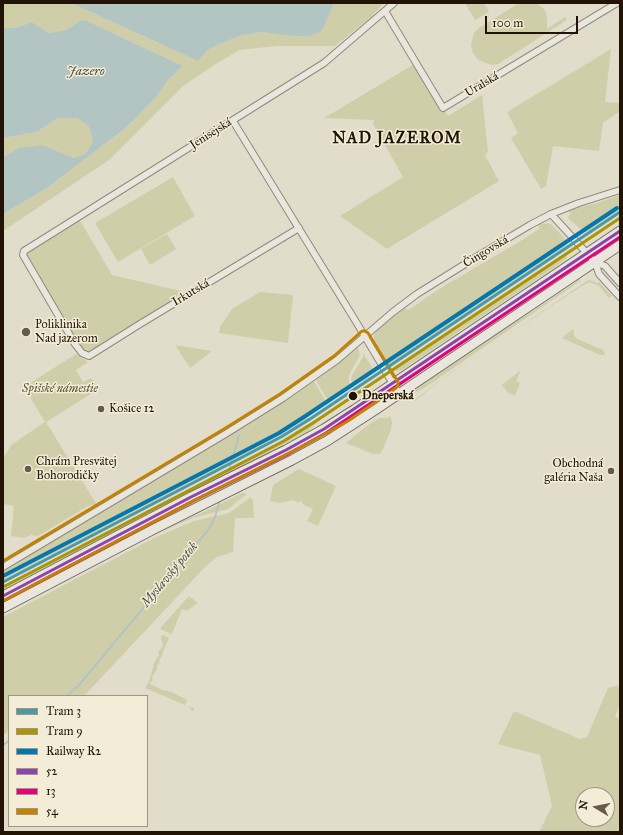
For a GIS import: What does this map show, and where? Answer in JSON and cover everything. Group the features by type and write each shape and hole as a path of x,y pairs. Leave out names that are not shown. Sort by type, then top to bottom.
{"main road":[{"path":"3,596 324,429 620,231"},
{"path":"3,608 66,574 327,441 620,245"}],"street":[{"name":"Jenisejská","path":"83,354 75,344 23,255 24,252 324,63 394,3"},
{"name":"Uralská","path":"385,11 443,108 617,3"},
{"path":"233,121 398,394"},
{"name":"Čingovská","path":"3,567 283,398 337,360 393,312 417,294 530,225 579,203 620,190"},
{"path":"552,214 595,262 599,274 620,297"},
{"name":"Irkutská","path":"83,354 91,355 299,228"},
{"path":"595,262 605,266 620,282"}],"green space":[{"path":"3,3 71,3 198,61 208,50 243,35 260,32 282,34 323,29 334,3 382,3 371,17 335,46 278,46 240,50 214,65 183,86 109,160 3,231 3,214 47,188 123,130 156,97 169,79 183,66 87,21 81,20 66,30 49,33 32,22 15,28 3,28"},
{"path":"465,3 484,3 489,12 475,20"},
{"path":"519,3 536,3 543,8 546,12 547,29 565,17 567,20 498,64 492,65 478,60 472,51 471,45 474,33 479,28"},
{"path":"611,49 605,102 620,103 620,111 603,123 599,151 553,146 546,186 541,189 511,138 518,133 507,112"},
{"path":"416,63 448,116 482,95 488,152 485,155 499,181 387,249 340,216 403,177 373,124 374,120 324,118"},
{"path":"58,118 77,118 89,127 93,142 85,154 74,158 62,154 19,148 3,157 3,138 37,132"},
{"path":"173,177 195,216 118,262 95,223"},
{"path":"620,195 620,210 585,233 568,218 570,214 569,210"},
{"path":"78,217 112,275 181,291 185,297 91,355 83,354 24,251"},
{"path":"542,223 549,223 553,226 565,239 566,246 388,365 374,343 374,336 377,330 405,308 408,310 444,286 524,239 540,228 538,225"},
{"path":"167,234 176,249 150,265 141,249"},
{"path":"569,251 566,256 567,258 555,267 402,370 392,370"},
{"path":"580,279 580,281 423,389 414,393 418,386 489,337 530,313"},
{"path":"589,280 597,283 599,282 612,296 609,298 599,286 589,282 488,348"},
{"path":"260,292 293,295 288,343 219,333 220,327 232,309"},
{"path":"573,329 574,335 577,339 603,350 605,353 604,355 600,355 562,338"},
{"path":"175,345 212,351 190,368"},
{"path":"358,348 360,355 349,375 349,387 328,401 316,380"},
{"path":"488,348 443,379 447,375"},
{"path":"363,353 373,369 367,374 369,377 363,382 361,379 353,384 351,379 352,375 363,357"},
{"name":"Spišské námestie","path":"76,354 88,362 76,370 83,382 91,378 99,389 46,422 97,505 88,506 38,536 31,535 25,538 11,536 14,506 3,504 3,456 6,454 11,445 45,422 24,387"},
{"path":"521,370 516,381 520,383 515,396 508,393 502,385"},
{"path":"443,379 415,401 413,401 439,381"},
{"path":"314,381 326,402 306,415 308,419 260,447 3,580 3,571 296,394"},
{"path":"390,416 392,422 391,430 381,453 373,454 346,443 379,418 388,418"},
{"path":"319,421 306,433 262,456 263,458 3,592 3,587 262,452 312,422 314,424"},
{"path":"299,469 336,486 318,526 307,521 313,509 302,504 302,502 300,501 299,503 293,500 280,503 270,501 273,485"},
{"path":"216,492 215,494 3,602 3,600 154,522"},
{"path":"242,493 247,494 228,509 193,518 153,535 152,533 206,511"},
{"path":"251,497 253,501 254,518 235,518 233,552 217,557 206,566 85,695 8,695 8,732 3,735 3,617 154,538 194,521 229,513"},
{"path":"189,596 198,603 187,611 182,609 172,634 160,629 162,626"},
{"path":"162,635 169,638 162,657 159,659 160,662 157,666 157,670 153,675 152,681 149,683 187,700 185,705 145,688 149,681 155,661 159,655 158,652 163,646"},
{"path":"620,685 620,704 615,717 620,719 620,832 539,832 552,806 540,755 498,744 514,711 580,739 587,737 608,688"},
{"path":"186,705 194,708 192,712 190,707"}],"water":[{"path":"71,3 334,3 323,29 318,33 309,36 260,32 243,35 208,50 198,61"},
{"name":"Jazero","path":"81,20 87,21 183,66 169,79 156,97 123,130 47,188 3,214 3,157 19,148 42,145 74,158 85,154 93,142 89,127 77,118 58,118 37,132 3,138 3,28 15,28 32,22 49,33 66,30"}],"waterway":[{"name":"Myslavský potok","path":"228,474 239,435"},
{"name":"Myslavský potok","path":"68,695 79,685 209,529 215,517 220,500"},
{"name":"Myslavský potok","path":"3,745 8,742"}],"tram line":[{"name":"3","path":"3,582 281,437 620,212"},
{"name":"9","path":"5,586 284,441 620,218"}],"rail line":[{"name":"R2","path":"3,576 279,433 617,208"}],"transit line":[{"name":"52","path":"3,596 324,429 620,231"},
{"name":"13","path":"5,600 326,433 620,237"},
{"name":"54","path":"3,561 280,394 334,356 362,331 368,333 398,382 396,388 348,421 305,445 193,501 5,600"}],"place":[{"name":"Poliklinika Nad jazerom","path":"26,332"},
{"name":"Dneperská","path":"353,396"},
{"name":"Košice 12","path":"101,409"},
{"name":"Chrám Presvätej Bohorodičky","path":"28,469"},
{"name":"Obchodná galéria Naša","path":"611,471"}],"district":[{"name":"NAD JAZEROM","path":"397,139"}]}
